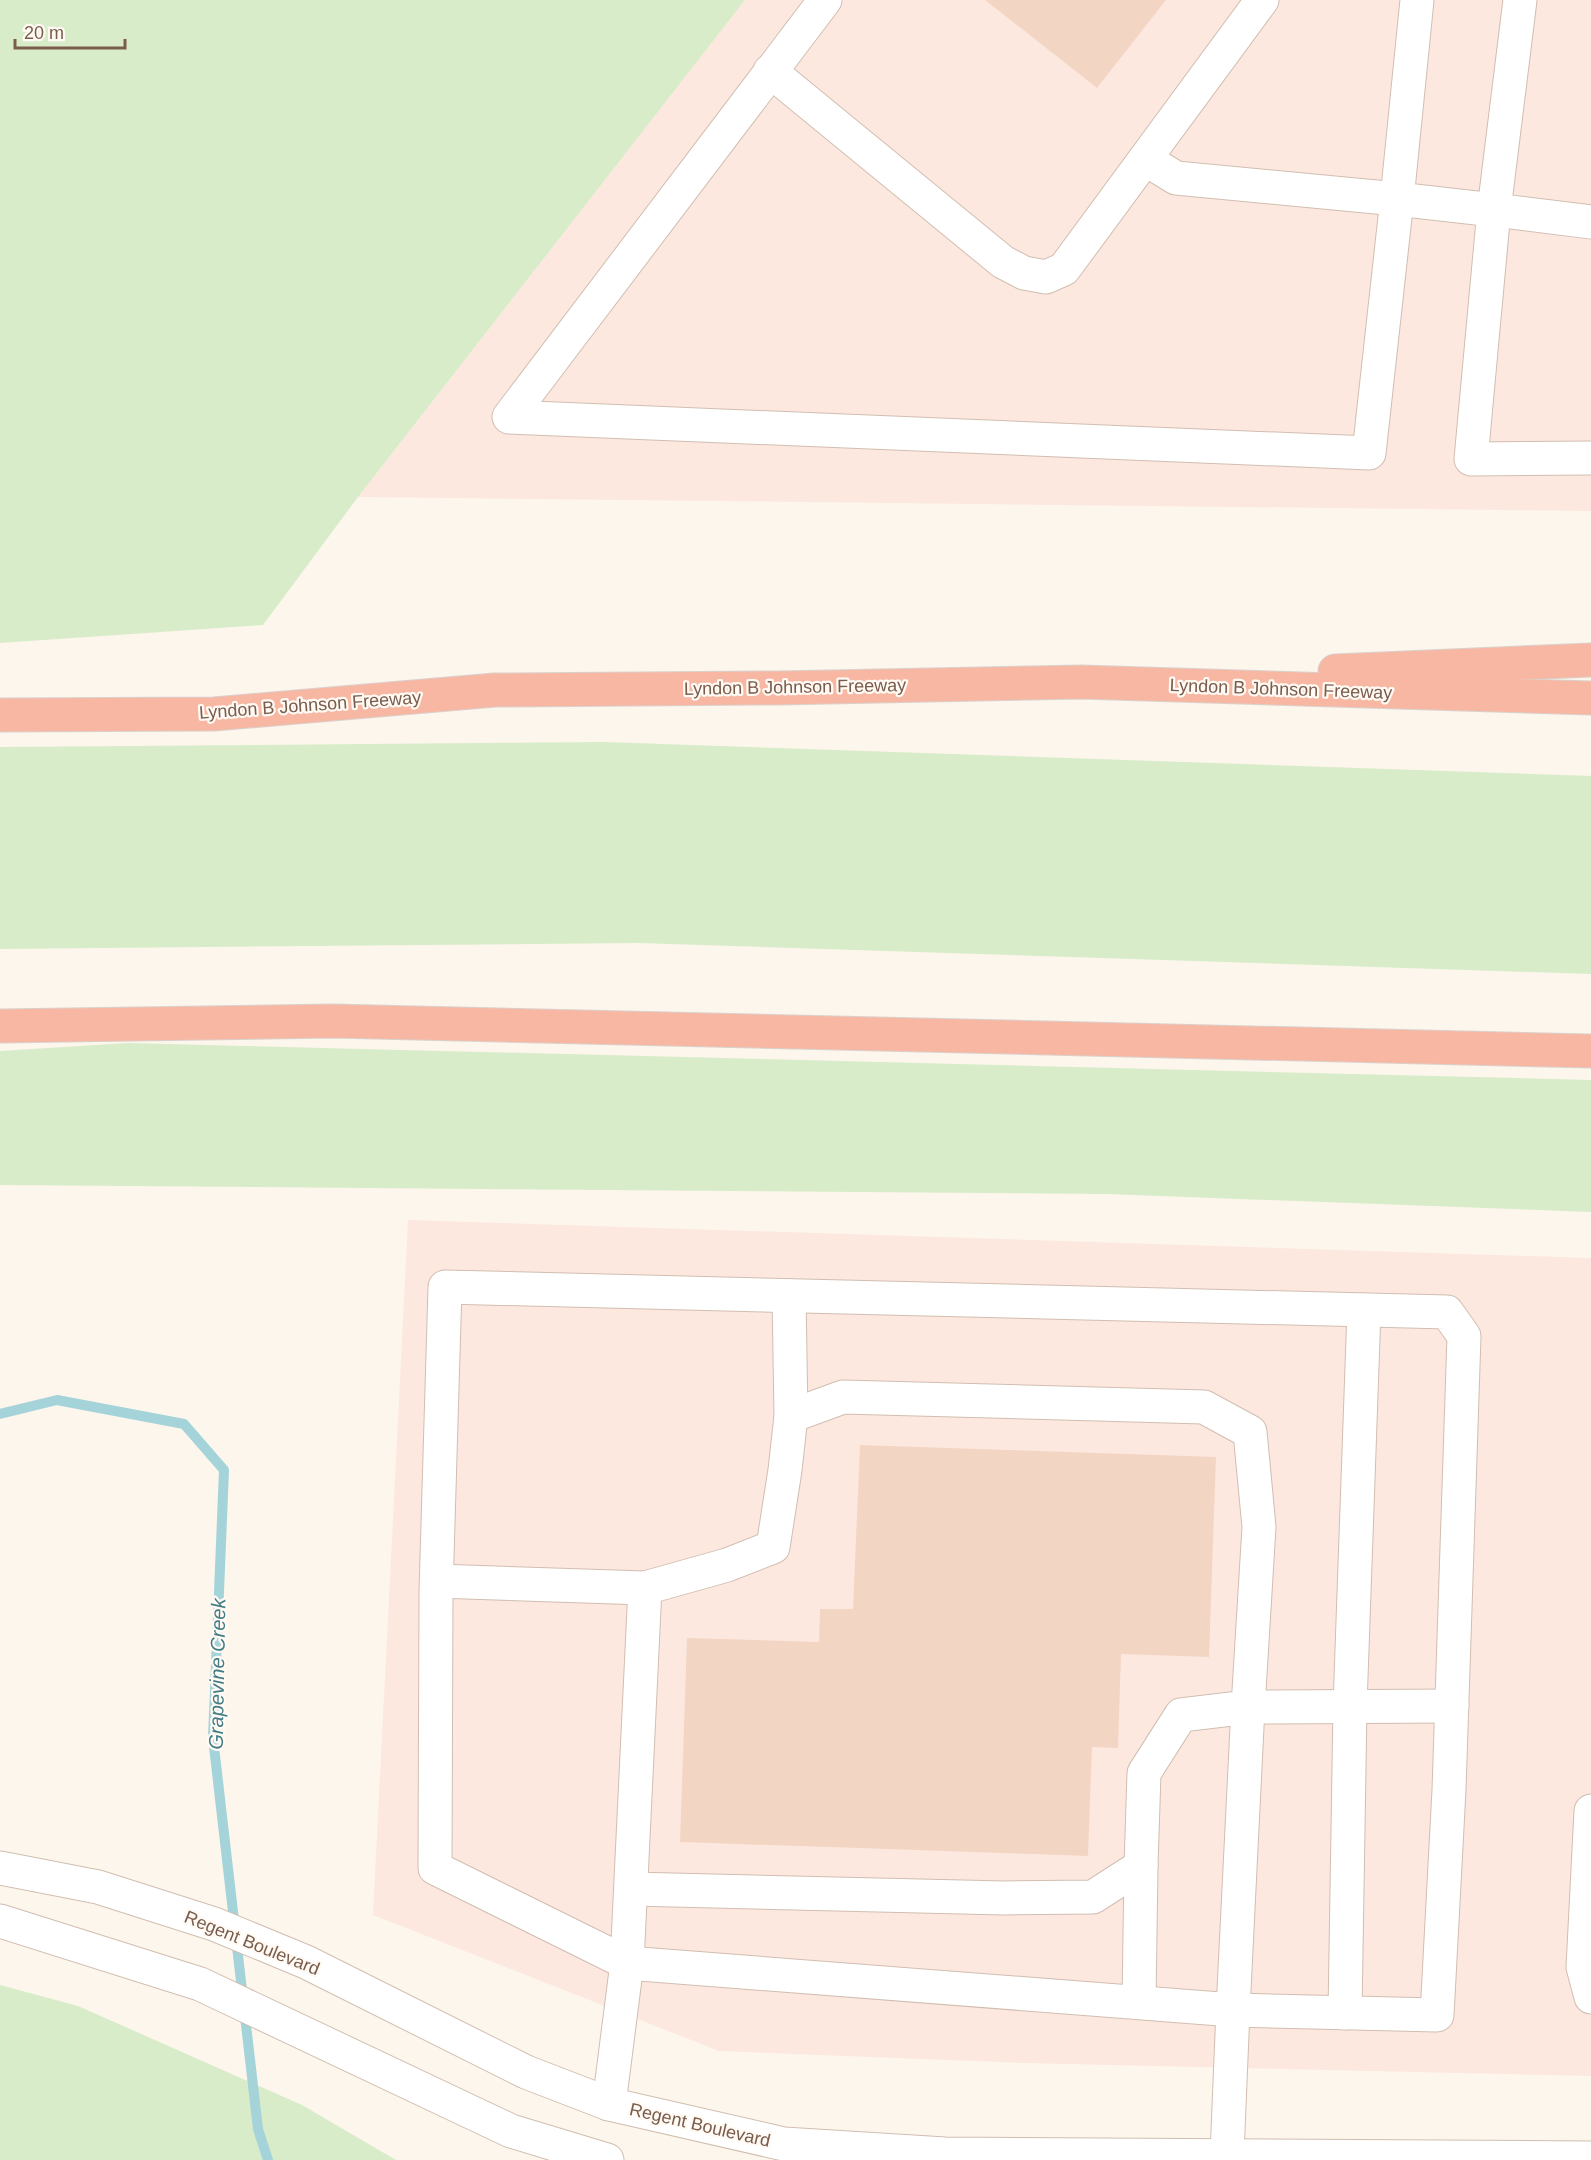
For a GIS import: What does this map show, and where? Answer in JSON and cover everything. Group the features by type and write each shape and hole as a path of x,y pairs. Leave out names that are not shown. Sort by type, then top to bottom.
{"highway":[{"path":"1082,682 1591,660"},
{"name":"Lyndon B Johnson Freeway","path":"0,715 214,714 495,690 778,688 1082,682 1591,698"},
{"path":"0,1026 333,1021 1591,1051"}],"street":[{"path":"825,0 509,417 1369,453 1417,0"},
{"path":"770,71 1003,262 1024,273 1046,277 1064,269 1262,0"},
{"path":"1521,0 1494,210 1471,459 1591,458"},
{"path":"1145,159 1176,178 1396,199 1591,222"},
{"path":"445,1287 789,1296 1447,1312 1464,1336 1452,1706 1437,2015 1233,2010 627,1962 435,1868 437,1581 445,1287"},
{"path":"437,1581 645,1588 727,1565 773,1547 791,1416 789,1296"},
{"path":"1345,2013 1350,1707 1364,1310"},
{"path":"791,1416 843,1397 1204,1407 1250,1432 1259,1527 1248,1707 1227,2155"},
{"path":"609,2104 627,1962 645,1588"},
{"path":"1139,2002 1144,1773 1182,1715 1248,1707 1452,1706"},
{"path":"1591,1811 1583,1966 1591,1997"},
{"path":"632,1888 1004,1898 1093,1897 1141,1866"},
{"name":"Regent Boulevard","path":"0,1868 98,1887 214,1924 306,1962 526,2072 609,2104 784,2144 945,2154 1591,2158"},
{"path":"0,1921 200,1984 355,2055 511,2131 596,2159"}],"shaded area":[{"path":"745,0 1591,0 1591,511 358,497"},
{"path":"408,1220 1591,1258 1591,2076 1024,2063 719,2051 373,1915"}],"green space":[{"path":"0,0 745,0 358,497 263,625 0,643"},
{"path":"604,742 1591,776 1591,974 639,943 0,949 0,747"},
{"path":"128,1043 1591,1080 1591,1212 1107,1194 0,1185 0,1051"},
{"path":"0,1985 78,2006 302,2105 396,2160 0,2160"}],"building":[{"path":"985,0 1166,0 1097,88"},
{"path":"860,1445 1216,1457 1209,1657 1121,1654 1118,1748 1092,1747 1088,1856 680,1842 687,1638 819,1642 820,1609 853,1609"}],"waterway":[{"name":"Grapevine Creek","path":"0,1414 57,1400 184,1424 224,1470 213,1738 258,2129 268,2160"}]}
